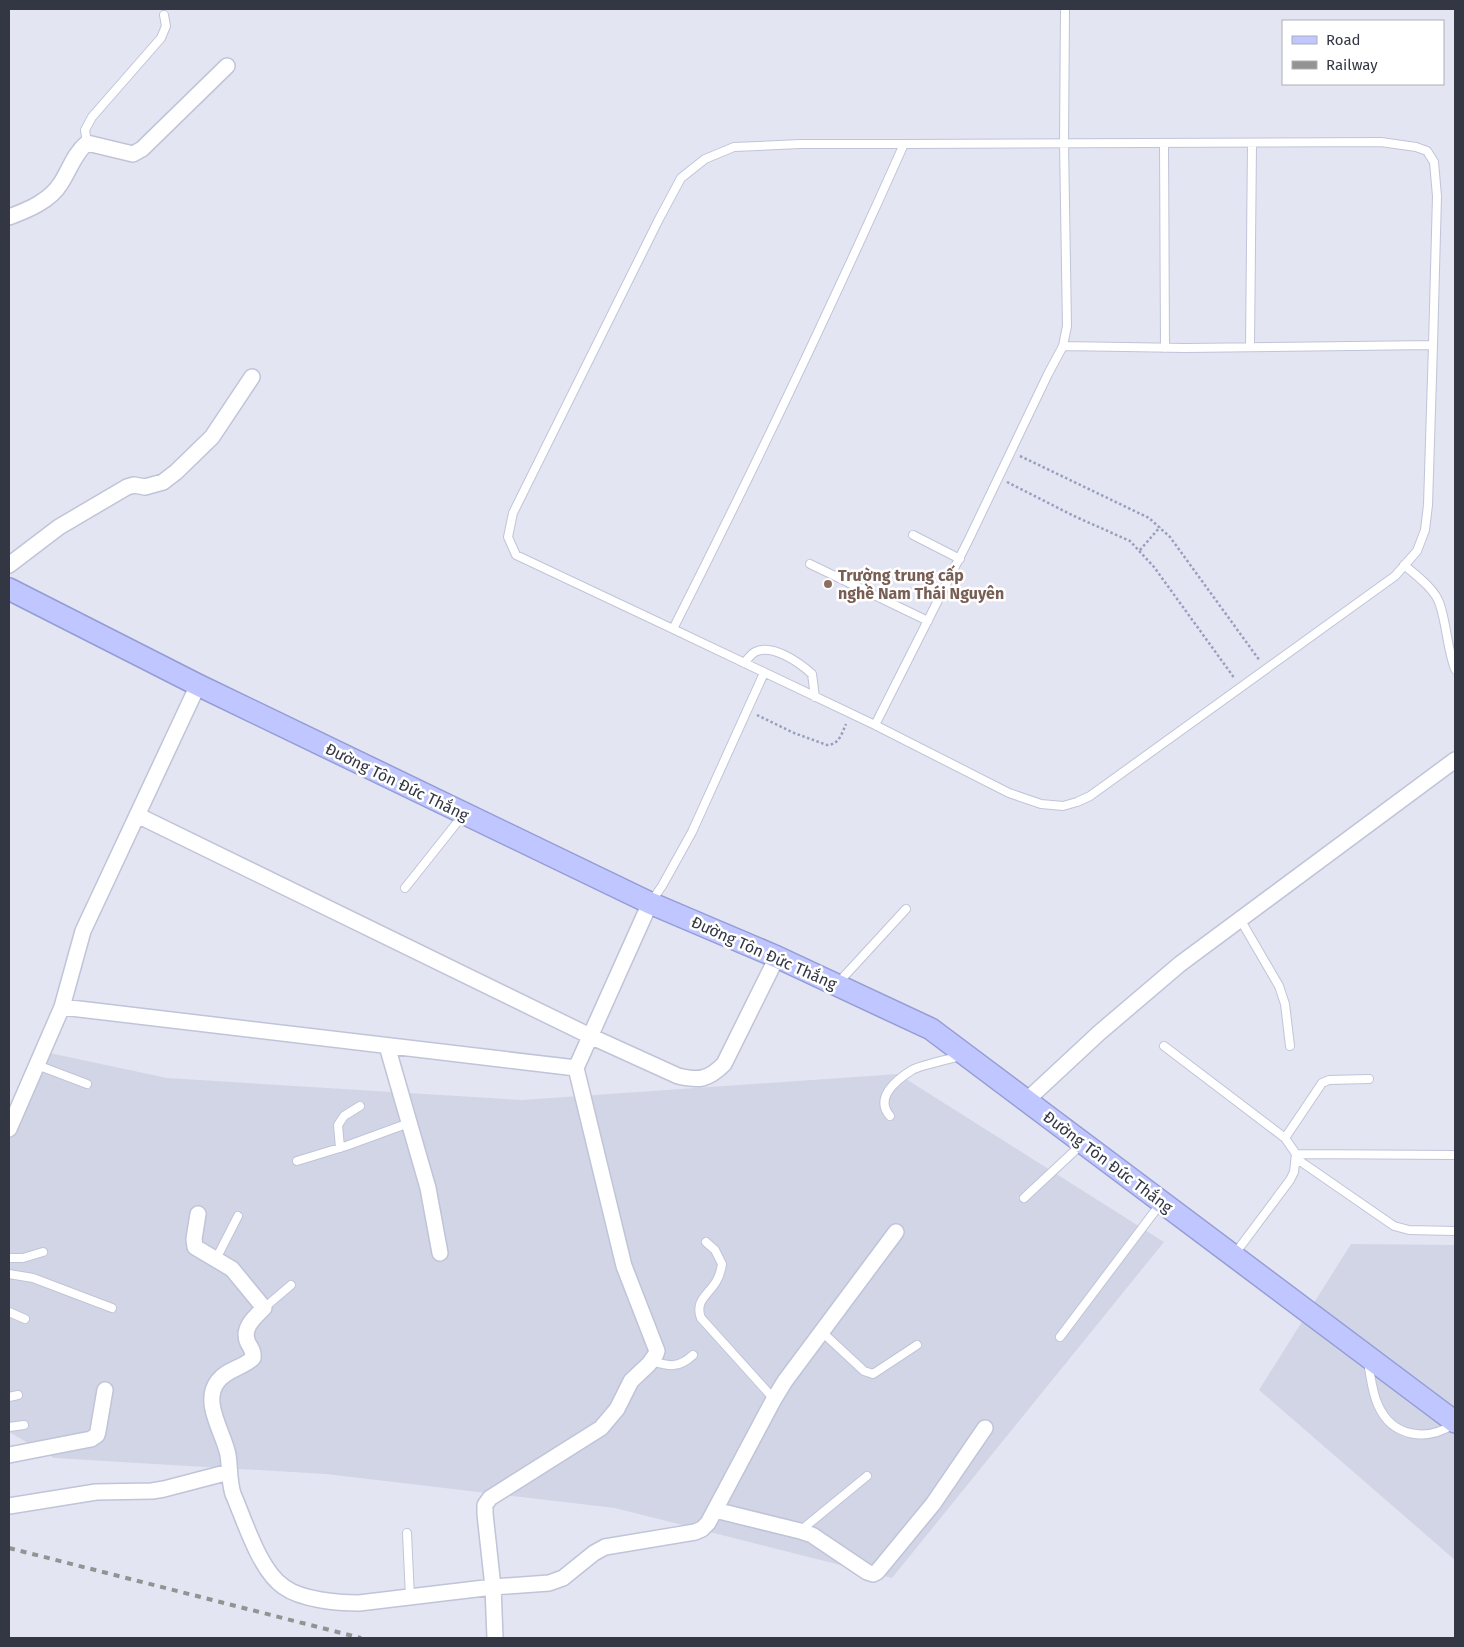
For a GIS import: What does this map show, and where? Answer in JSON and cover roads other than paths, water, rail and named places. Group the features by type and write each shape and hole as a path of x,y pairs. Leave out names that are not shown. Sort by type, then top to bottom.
{"main road":[{"name":"Đường Tôn Đức Thắng","path":"9,589 198,685 650,903 777,957 932,1029 1455,1423"}],"street":[{"path":"9,217 30,209 48,197 60,184 78,152 87,143 134,154 142,149 227,66"},
{"path":"9,565 58,527 127,487 134,485 145,487 163,482 212,437 252,377"},
{"path":"9,1129 62,1007 83,931 198,685"},
{"path":"1027,1100 1150,988 1455,760"},
{"path":"137,815 590,1036 678,1076 690,1079 703,1078 714,1074 724,1064 777,957"},
{"path":"496,1638 485,1505 490,1498 601,1428 616,1409 631,1381 651,1362 656,1354 656,1346 624,1266 576,1068 650,903"},
{"path":"62,1007 576,1068"},
{"path":"387,1046 428,1188 440,1253"},
{"path":"198,1214 194,1238 195,1247 232,1269 264,1308 249,1324 246,1331 246,1339 253,1353 253,1358 249,1362 223,1374 216,1383 212,1396 213,1409 227,1452 233,1494 262,1562 284,1588 301,1595 342,1603 359,1603 493,1587 549,1583 564,1578 594,1553 605,1547 695,1532 702,1529 715,1510 785,1381 896,1232"},
{"path":"9,1455 91,1439 98,1430 105,1390"},
{"path":"715,1510 812,1535 870,1574 877,1572 933,1504 985,1428"},
{"path":"9,1506 96,1492 152,1491 229,1472"}],"lane":[{"path":"875,725 960,559 1063,346 1067,326 1064,143 1065,9"},
{"path":"87,143 85,130 92,117 161,38 166,26 164,15"},
{"path":"1381,142 1416,147 1427,151 1434,162 1436,196 1434,344 1428,505 1425,530 1417,550 1395,576 1090,796 1063,806 1040,804 1010,793 875,725 516,554 508,537 513,513 681,178 705,159 734,147 800,144 1164,143 1381,142"},
{"path":"1164,143 1165,348"},
{"path":"1250,347 1252,143"},
{"path":"673,629 809,351 865,233 904,144"},
{"path":"1063,346 1165,348 1434,344"},
{"path":"912,535 960,559"},
{"path":"810,564 928,621"},
{"path":"1404,565 1426,584 1440,603 1449,654 1455,669"},
{"path":"744,663 754,652 761,650 777,652 792,658 812,674 815,697"},
{"path":"650,903 662,886 692,832 764,673"},
{"path":"405,888 464,814"},
{"path":"836,985 906,909"},
{"path":"1240,920 1279,986 1285,1004 1290,1046"},
{"path":"1164,1046 1285,1138 1296,1157 1394,1226 1409,1230 1455,1231"},
{"path":"890,1116 885,1110 885,1096 891,1086 912,1069 966,1055"},
{"path":"37,1066 87,1084"},
{"path":"1285,1138 1322,1083 1328,1080 1369,1079"},
{"path":"340,1148 338,1125 344,1116 360,1106"},
{"path":"297,1161 340,1148 409,1123"},
{"path":"1024,1198 1084,1143"},
{"path":"1296,1157 1455,1155"},
{"path":"1234,1256 1290,1180 1294,1172 1296,1157"},
{"path":"1060,1337 1162,1202"},
{"path":"216,1259 238,1216"},
{"path":"706,1242 715,1250 722,1264 717,1280 700,1301 699,1313 701,1318 774,1399"},
{"path":"9,1258 23,1258 43,1252"},
{"path":"9,1274 33,1278 112,1308"},
{"path":"264,1308 291,1284"},
{"path":"9,1312 24,1319"},
{"path":"822,1332 864,1371 873,1374 917,1345"},
{"path":"651,1362 678,1366 693,1355"},
{"path":"1367,1356 1373,1394 1379,1407 1397,1428 1410,1433 1426,1435 1439,1432 1455,1423"},
{"path":"9,1397 18,1395"},
{"path":"9,1427 24,1425"},
{"path":"800,1531 867,1476"},
{"path":"407,1533 410,1597"}],"railway":[{"path":"9,1548 361,1638"}],"place":[{"name":"Trường trung cấp nghề Nam Thái Nguyên","path":"828,584"}]}
